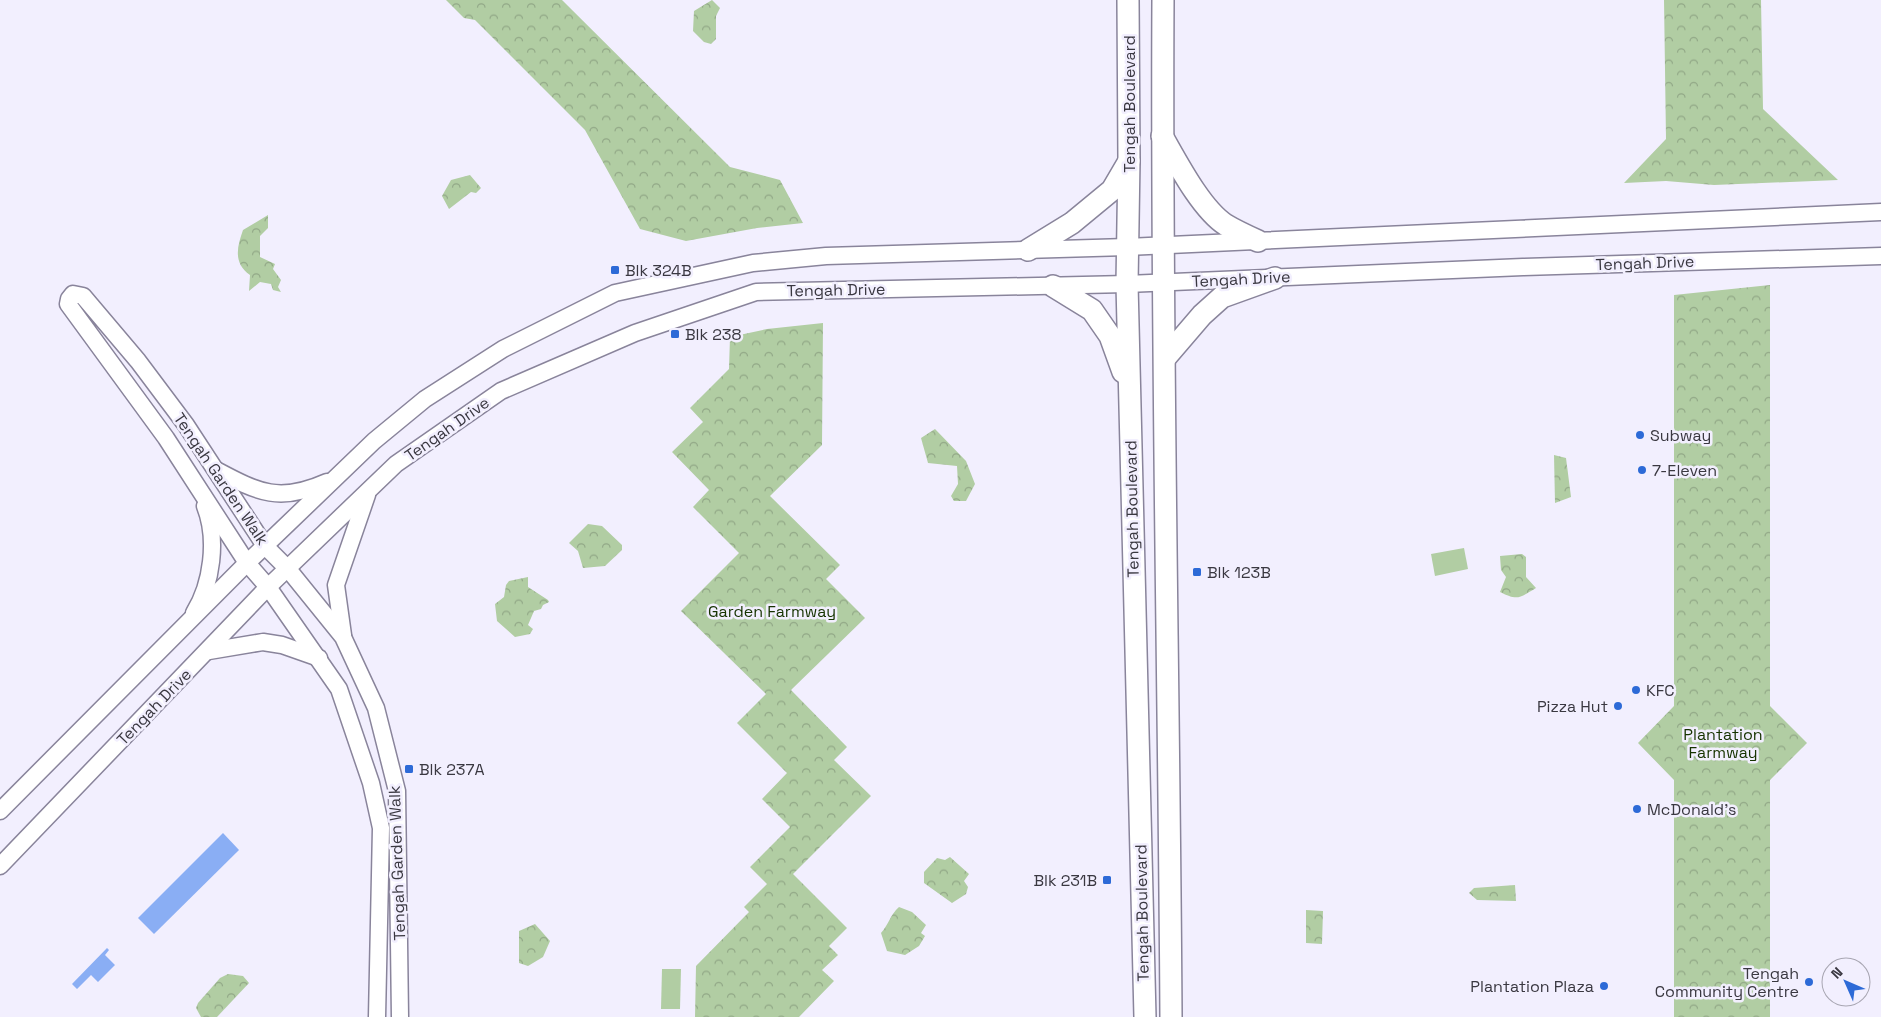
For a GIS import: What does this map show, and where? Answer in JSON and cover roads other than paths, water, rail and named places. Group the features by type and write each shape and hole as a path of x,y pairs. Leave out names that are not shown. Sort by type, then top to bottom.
{"main road":[{"name":"Tengah Boulevard","path":"1128,0 1129,160 1126,284 1145,1017"},
{"name":"Tengah Boulevard","path":"1163,0 1163,283 1166,357 1171,1017"},
{"path":"1162,136 1190,183 1206,205 1225,225 1258,241"},
{"path":"1028,250 1072,222 1112,190 1129,160"},
{"path":"1166,357 1202,315 1222,297 1275,278"},
{"path":"1052,286 1092,310 1110,336 1129,386"}],"street":[{"name":"Tengah Drive","path":"0,811 183,630 247,563 374,441 425,399 503,349 615,294 753,263 826,256 1127,247 1881,212"},
{"name":"Tengah Drive","path":"0,866 268,588 396,464 501,391 635,333 756,292 1163,283 1533,266 1881,256"},
{"name":"Tengah Garden Walk","path":"377,1017 380,828 370,783 339,689 268,588 247,563 198,486 68,304 68,299 73,294 83,296 138,361 186,425 265,546 288,569 343,637 376,708 397,791 400,1017"},
{"path":"215,469 246,486 290,495 309,490 336,478"},
{"path":"183,630 200,604 212,558 211,532 207,512 198,486"},
{"path":"343,637 336,585 369,490"},
{"path":"209,651 263,642 282,645 319,658"}],"water":[{"path":"223,833 239,850 154,934 138,918"},
{"path":"107,948 109,950 105,955 115,965 98,982 91,975 77,989 72,984"}],"place":[{"name":"Blk 324B","path":"615,270"},
{"name":"Blk 238","path":"675,334"},
{"name":"Subway","path":"1640,435"},
{"name":"7-Eleven","path":"1642,470"},
{"name":"Blk 123B","path":"1197,572"},
{"name":"KFC","path":"1636,690"},
{"name":"Pizza Hut","path":"1618,706"},
{"name":"Blk 237A","path":"409,769"},
{"name":"McDonald's","path":"1637,809"},
{"name":"Blk 231B","path":"1107,880"},
{"name":"Tengah Community Centre","path":"1809,982"},
{"name":"Plantation Plaza","path":"1604,986"}],"park label":[{"name":"Garden Farmway","path":"772,611"},
{"name":"Plantation Farmway","path":"1723,743"}]}
